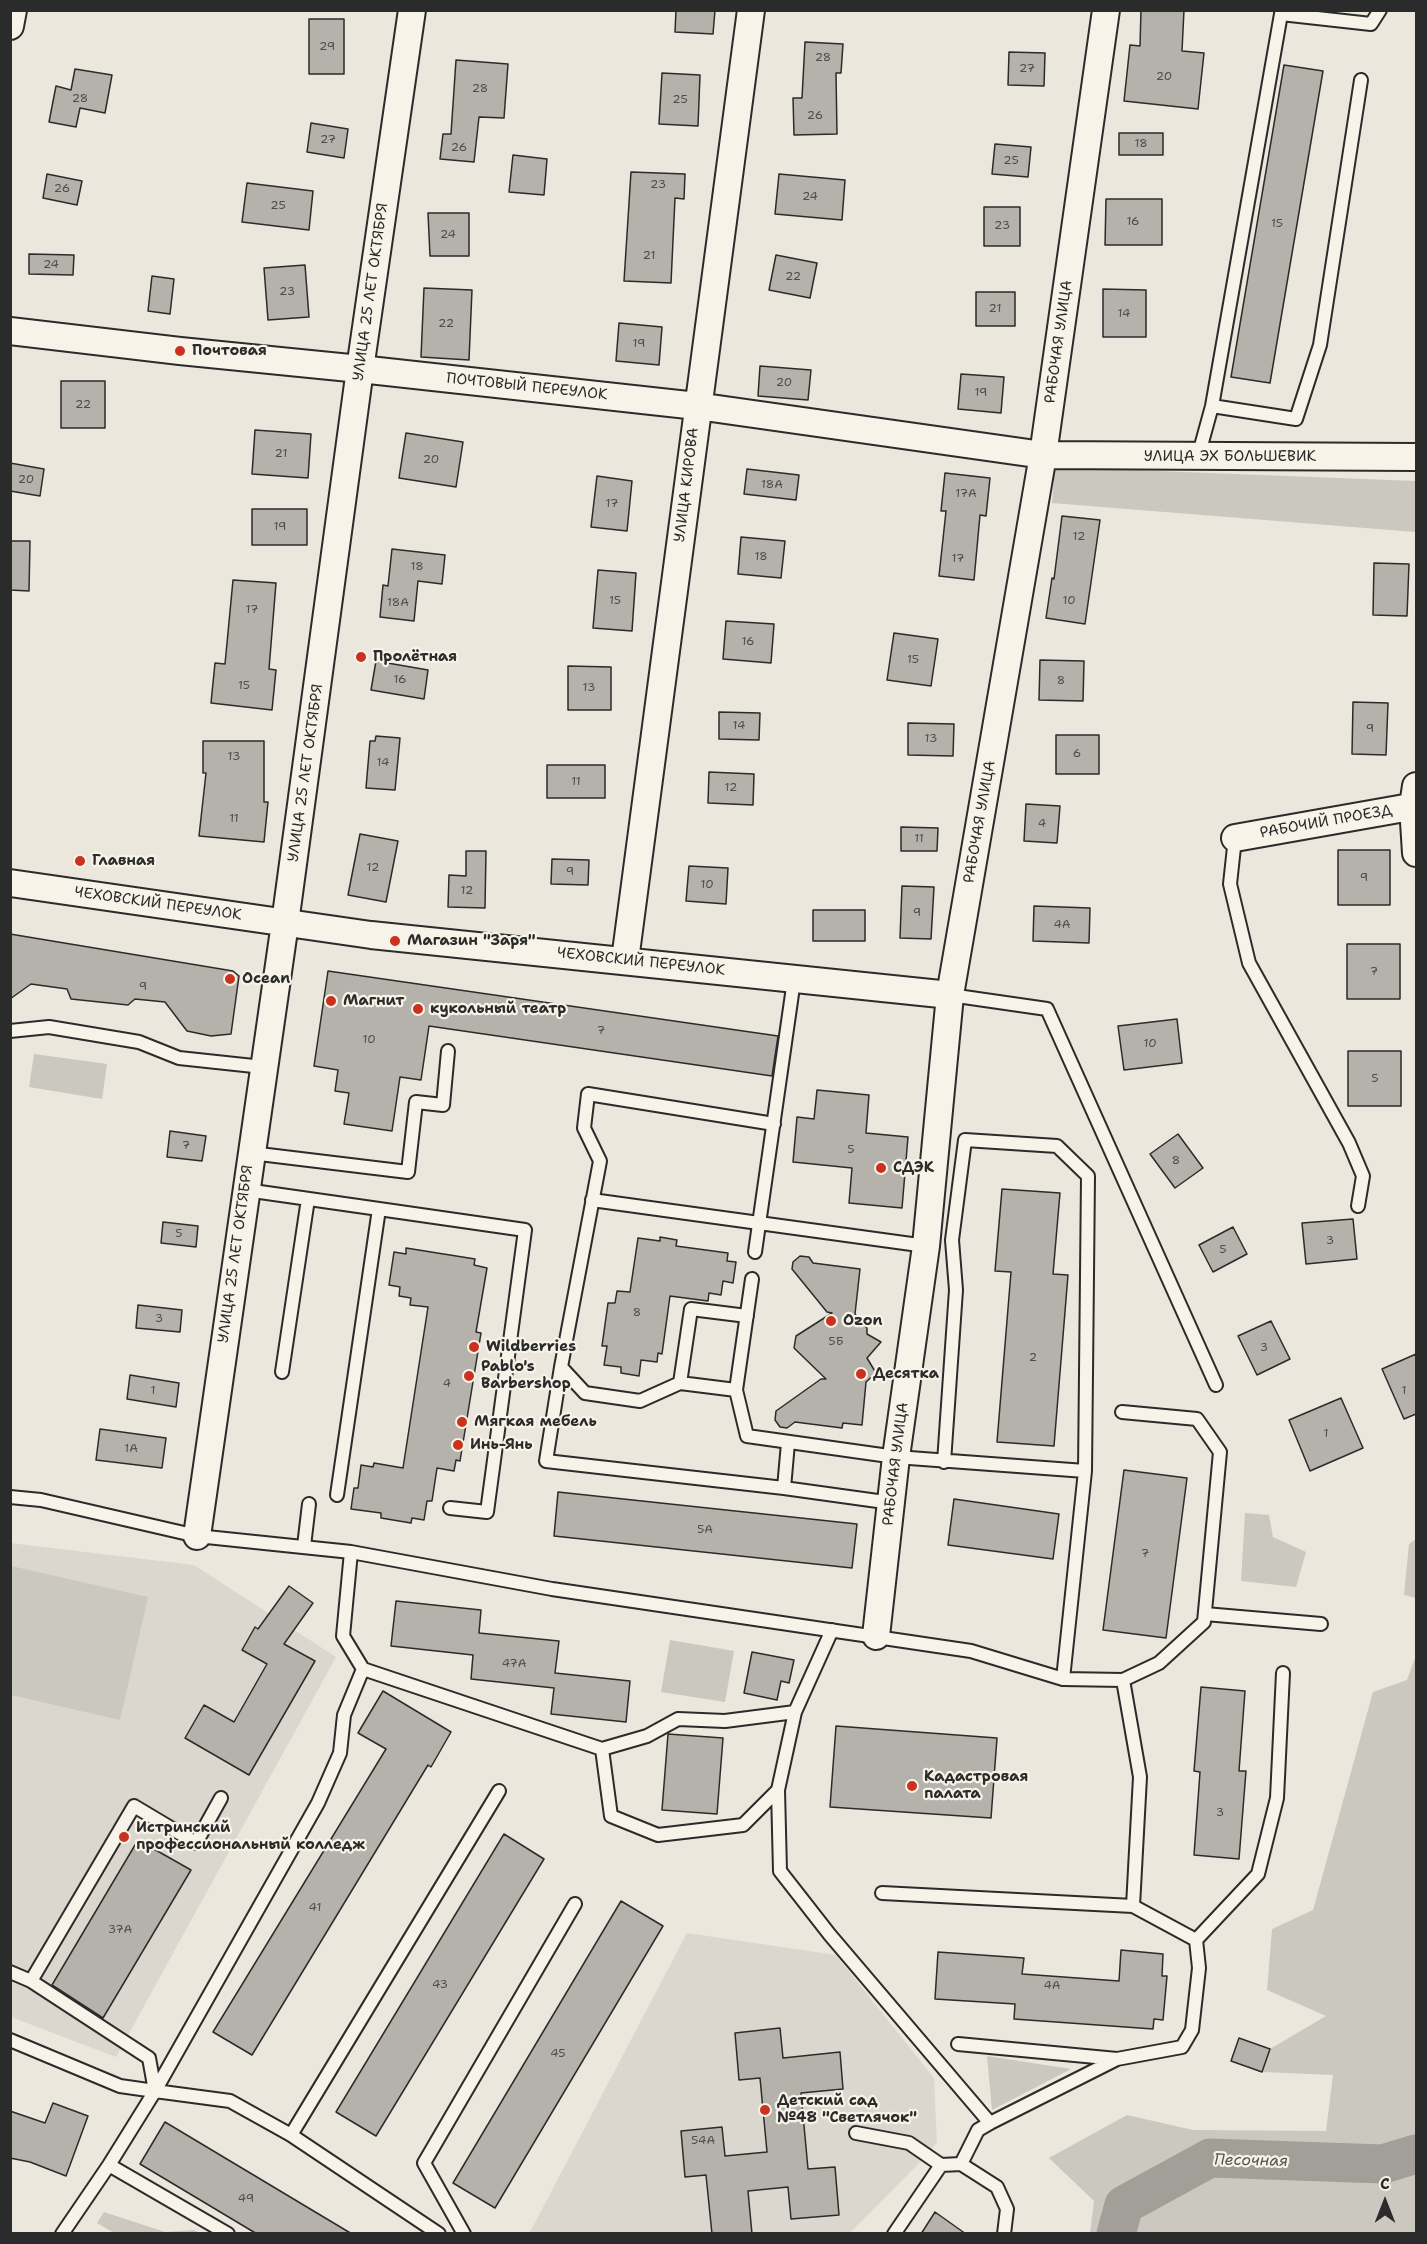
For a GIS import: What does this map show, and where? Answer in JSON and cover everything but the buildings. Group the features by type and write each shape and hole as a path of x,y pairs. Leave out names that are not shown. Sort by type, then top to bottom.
{"street":[{"path":"10,26 13,10"},
{"name":"УЛИЦА 25 ЛЕТ ОКТЯБРЯ","path":"197,1536 412,10"},
{"name":"УЛИЦА КИРОВА","path":"625,960 751,10"},
{"name":"РАБОЧАЯ УЛИЦА","path":"876,1636 896,1458 926,1246 950,995 1043,455 1106,10"},
{"name":"ПОЧТОВЫЙ ПЕРЕУЛОК","path":"10,331 697,406 1043,455"},
{"name":"УЛИЦА ЭХ БОЛЬШЕВИК","path":"1043,455 1416,457"},
{"path":"1415,799 1416,853"},
{"name":"РАБОЧИЙ ПРОЕЗД","path":"1235,838 1415,799"},
{"name":"ЧЕХОВСКИЙ ПЕРЕУЛОК","path":"10,883 371,935 950,995"}],"lane":[{"path":"1198,456 1212,406 1281,14 1371,24 1380,10"},
{"path":"1212,406 1296,419 1320,345 1361,80"},
{"path":"1235,838 1230,884 1249,963 1349,1143 1363,1176 1358,1206"},
{"path":"755,1252 794,980"},
{"path":"950,995 1047,1009 1216,1385"},
{"path":"10,1031 49,1027 139,1042 178,1058 263,1067"},
{"path":"251,1153 408,1172 416,1102 443,1106 448,1051"},
{"path":"774,1124 588,1094 584,1128 600,1161 561,1367 546,1461 784,1488 892,1503"},
{"path":"944,1462 956,1290 952,1240 964,1140 1058,1146 1088,1176 1085,1471 1063,1679"},
{"path":"246,1190 525,1230 487,1512 450,1508"},
{"path":"282,1372 308,1199"},
{"path":"592,1200 926,1246"},
{"path":"337,1494 378,1209"},
{"path":"752,1279 736,1390 747,1436 896,1458 1085,1471"},
{"path":"680,1383 691,1309 747,1316"},
{"path":"561,1367 585,1392 640,1401 680,1383 736,1390"},
{"path":"10,1497 41,1500 197,1536 351,1552 552,1589 971,1651 1063,1679 1123,1680 1159,1663 1204,1622 1220,1452 1197,1419 1122,1412"},
{"path":"784,1488 788,1443"},
{"path":"304,1546 309,1504"},
{"path":"351,1552 343,1636 363,1669 602,1749 647,1736 678,1719 725,1721 795,1712"},
{"path":"1205,1614 1321,1624"},
{"path":"832,1630 795,1712 778,1790 780,1871 830,1935 990,2123"},
{"path":"62,2234 109,2165 154,2091 318,1803 340,1753 344,1715 363,1669"},
{"path":"958,2044 1117,2059 1182,2047 1192,2030 1199,1968 1196,1940 1258,1874 1277,1798 1284,1673"},
{"path":"1123,1680 1140,1776 1133,1906"},
{"path":"602,1749 611,1816 658,1835 742,1825 778,1790"},
{"path":"291,2135 499,1791"},
{"path":"31,1981 134,1806 196,1843 221,1798"},
{"path":"882,1893 1133,1906 1196,1940"},
{"path":"464,2234 424,2163 575,1904"},
{"path":"10,1972 31,1981 149,2058 154,2091"},
{"path":"10,2040 120,2086 230,2101 291,2135 439,2234"},
{"path":"961,2164 978,2130 1117,2059"},
{"path":"856,2133 909,2143 941,2165 961,2164 997,2187 1007,2210 1004,2234"},
{"path":"109,2165 228,2234"},
{"path":"894,2234 941,2165"}],"shaded area":[{"path":"1055,467 1416,481 1415,532 1052,503"},
{"path":"34,1054 107,1064 102,1099 29,1087"},
{"path":"1245,1513 1269,1515 1273,1537 1306,1552 1296,1587 1241,1581"},
{"path":"1416,1539 1416,1598 1404,1595 1409,1544"},
{"name":"Истринский профессиональный колледж","path":"10,1543 194,1565 336,1657 116,2057 11,2017"},
{"path":"11,1566 148,1597 120,1720 11,1695"},
{"path":"670,1640 734,1651 725,1702 661,1692"},
{"path":"1416,1655 1416,2233 1090,2233 1094,2201 1049,2158 1127,2115 1193,2130 1326,2131 1333,2075 1262,2072 1270,2049 1326,2016 1267,1990 1272,1929 1313,1910 1373,1692 1407,1680"},
{"name":"Детский сад №48 \"Светлячок\"","path":"687,1933 836,1955 934,2078 937,2142 850,2233 529,2234"},
{"path":"987,2056 1071,2069 992,2110"},
{"path":"104,2212 165,2232 194,2230 200,2233 114,2233 97,2223"}],"waterway":[{"name":"Песочная","path":"1116,2234 1124,2205 1210,2158 1383,2164 1416,2154"}],"place":[{"name":"Почтовая","path":"180,351"},
{"name":"Пролётная","path":"361,657"},
{"name":"Главная","path":"80,861"},
{"name":"Магазин \"Заря\"","path":"395,941"},
{"name":"Ocean","path":"230,979"},
{"name":"Магнит","path":"331,1001"},
{"name":"кукольный театр","path":"418,1009"},
{"name":"СДЭК","path":"881,1168"},
{"name":"Ozon","path":"831,1321"},
{"name":"Wildberries","path":"474,1347"},
{"name":"Десятка","path":"861,1374"},
{"name":"Pablo's Barbershop","path":"469,1376"},
{"name":"Мягкая мебель","path":"462,1422"},
{"name":"Инь-Янь","path":"458,1445"},
{"name":"Кадастровая палата","path":"912,1786"},
{"name":"Истринский профессиональный колледж","path":"124,1837"},
{"name":"Детский сад №48 \"Светлячок\"","path":"765,2110"}]}
